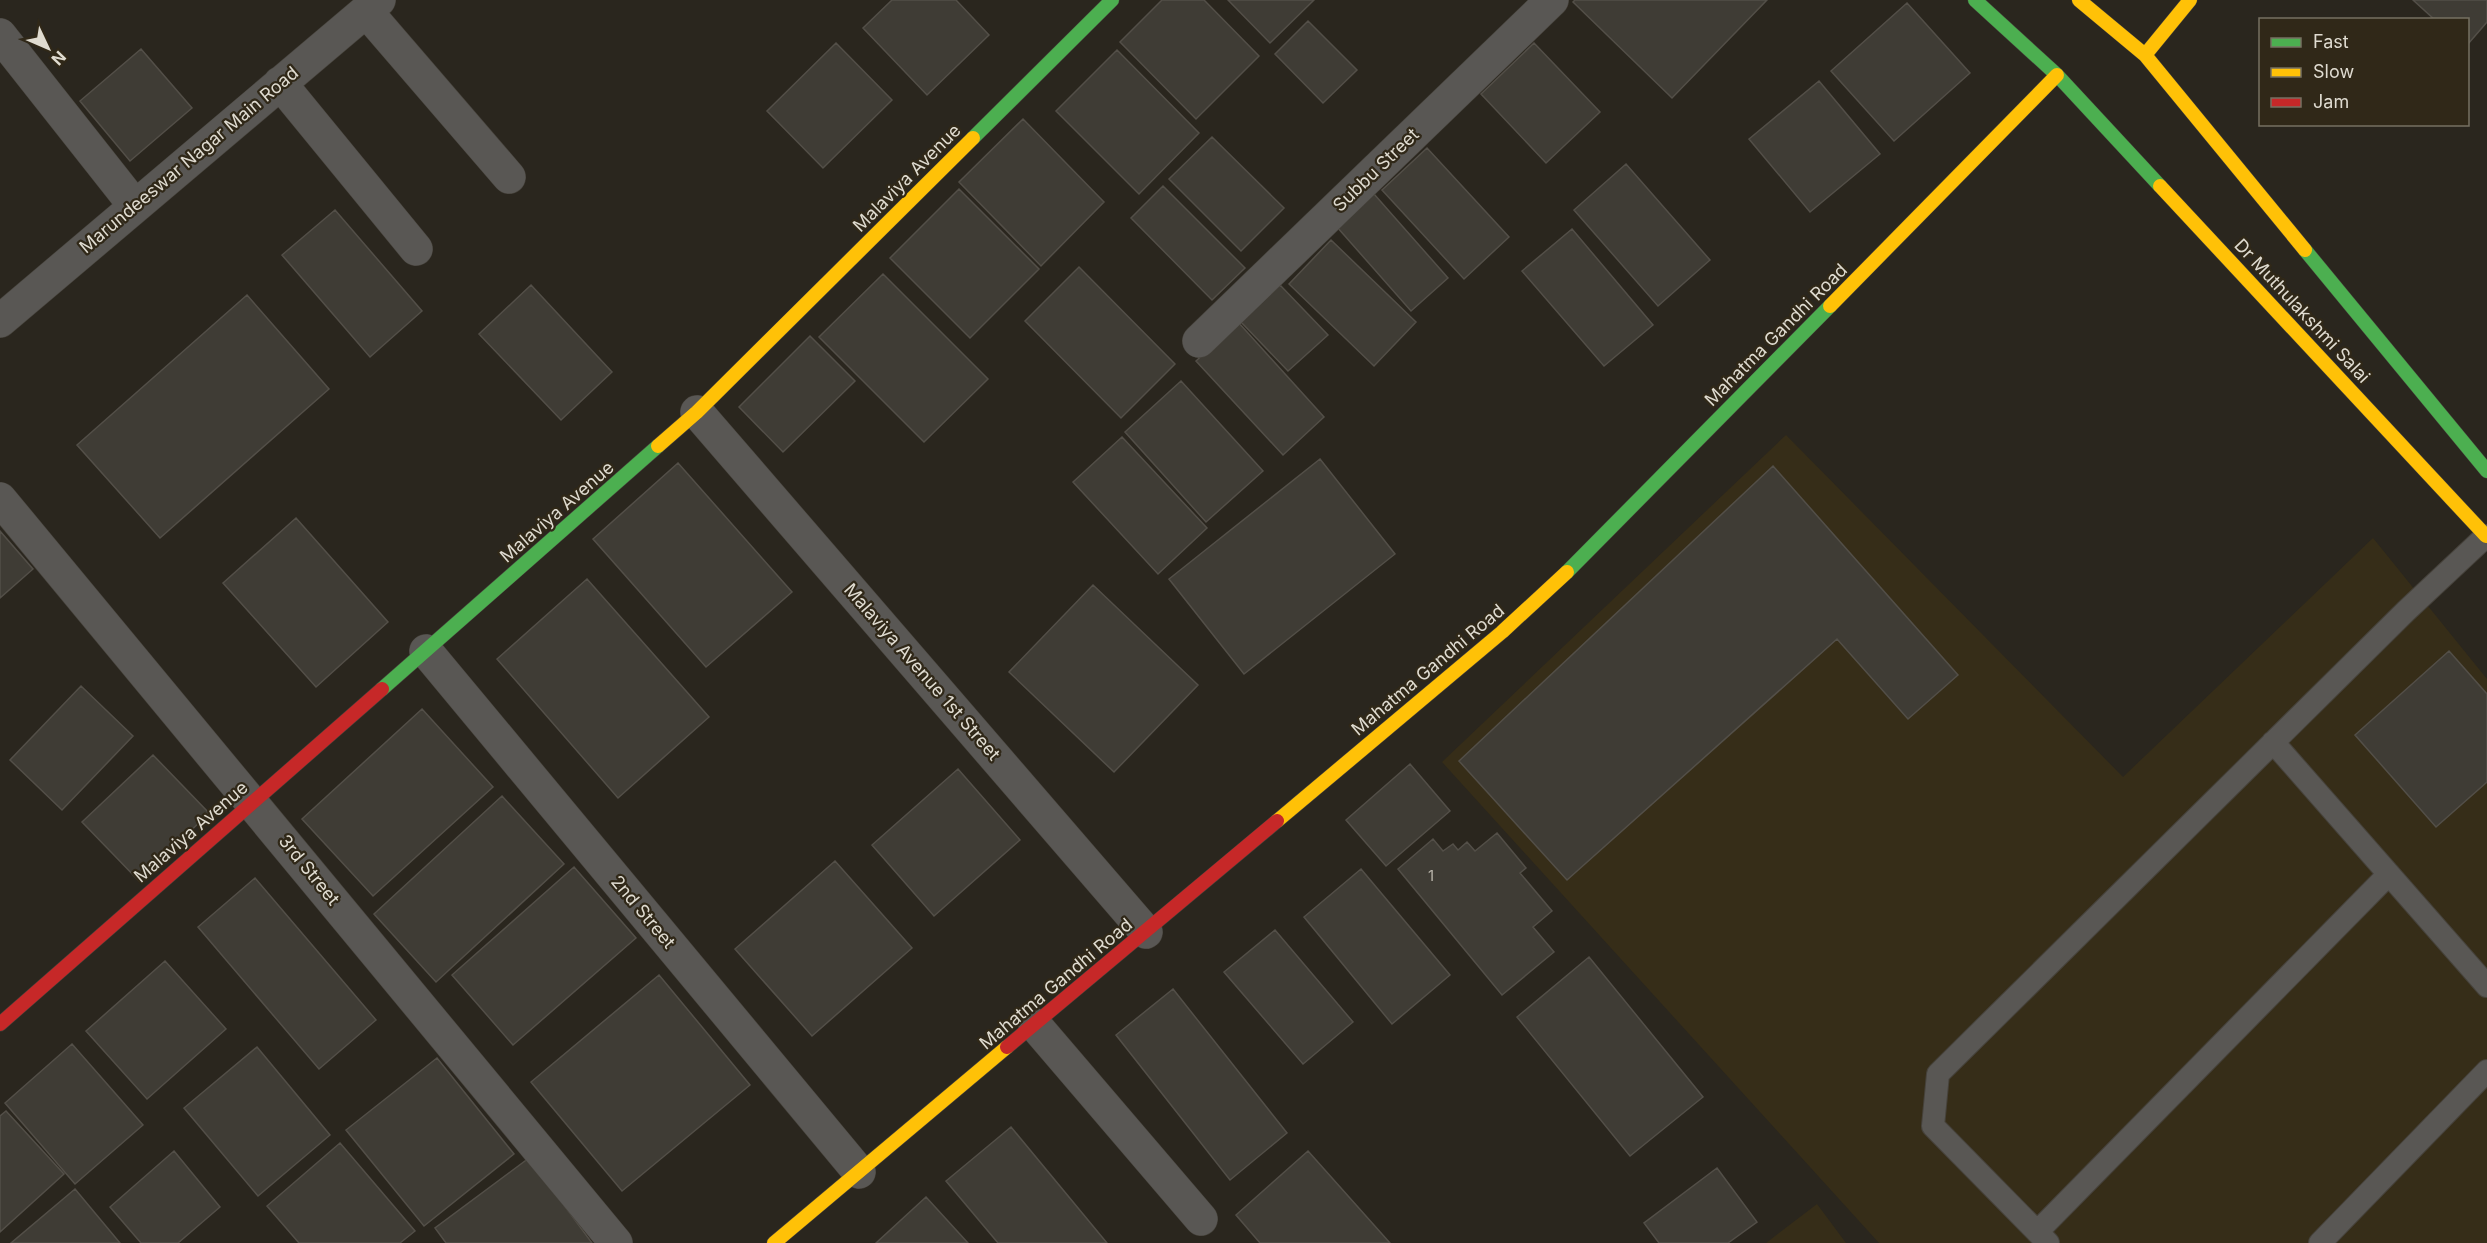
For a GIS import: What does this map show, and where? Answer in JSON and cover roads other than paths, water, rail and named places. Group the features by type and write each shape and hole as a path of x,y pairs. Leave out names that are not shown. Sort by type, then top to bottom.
{"main road":[{"name":"Malaviya Avenue","path":"0,1024 698,412 1112,0"},
{"name":"Dr Muthulakshmi Salai","path":"1975,0 2057,75 2092,111 2487,536"},
{"name":"Dr Muthulakshmi Salai","path":"2079,0 2104,13 2145,55 2487,471"},
{"path":"2145,55 2190,0"},
{"name":"Mahatma Gandhi Road","path":"774,1243 1503,632 1580,559 2057,75"}],"street":[{"name":"Subbu Street","path":"1199,341 1552,0"},
{"name":"Marundeeswar Nagar Main Road","path":"0,321 372,5"},
{"path":"372,5 509,177"},
{"path":"0,35 135,206"},
{"path":"280,83 416,249"},
{"name":"Malaviya Avenue 1st Street","path":"698,412 1146,932"},
{"name":"3rd Street","path":"0,499 253,802 615,1243"},
{"name":"2nd Street","path":"426,651 859,1173"},
{"path":"1035,1025 1201,1219"}],"lane":[{"path":"2389,874 2042,1238 1933,1126 1938,1074 2397,619 2487,536"},
{"path":"2273,742 2487,986"},
{"path":"2320,1243 2487,1071"}]}
